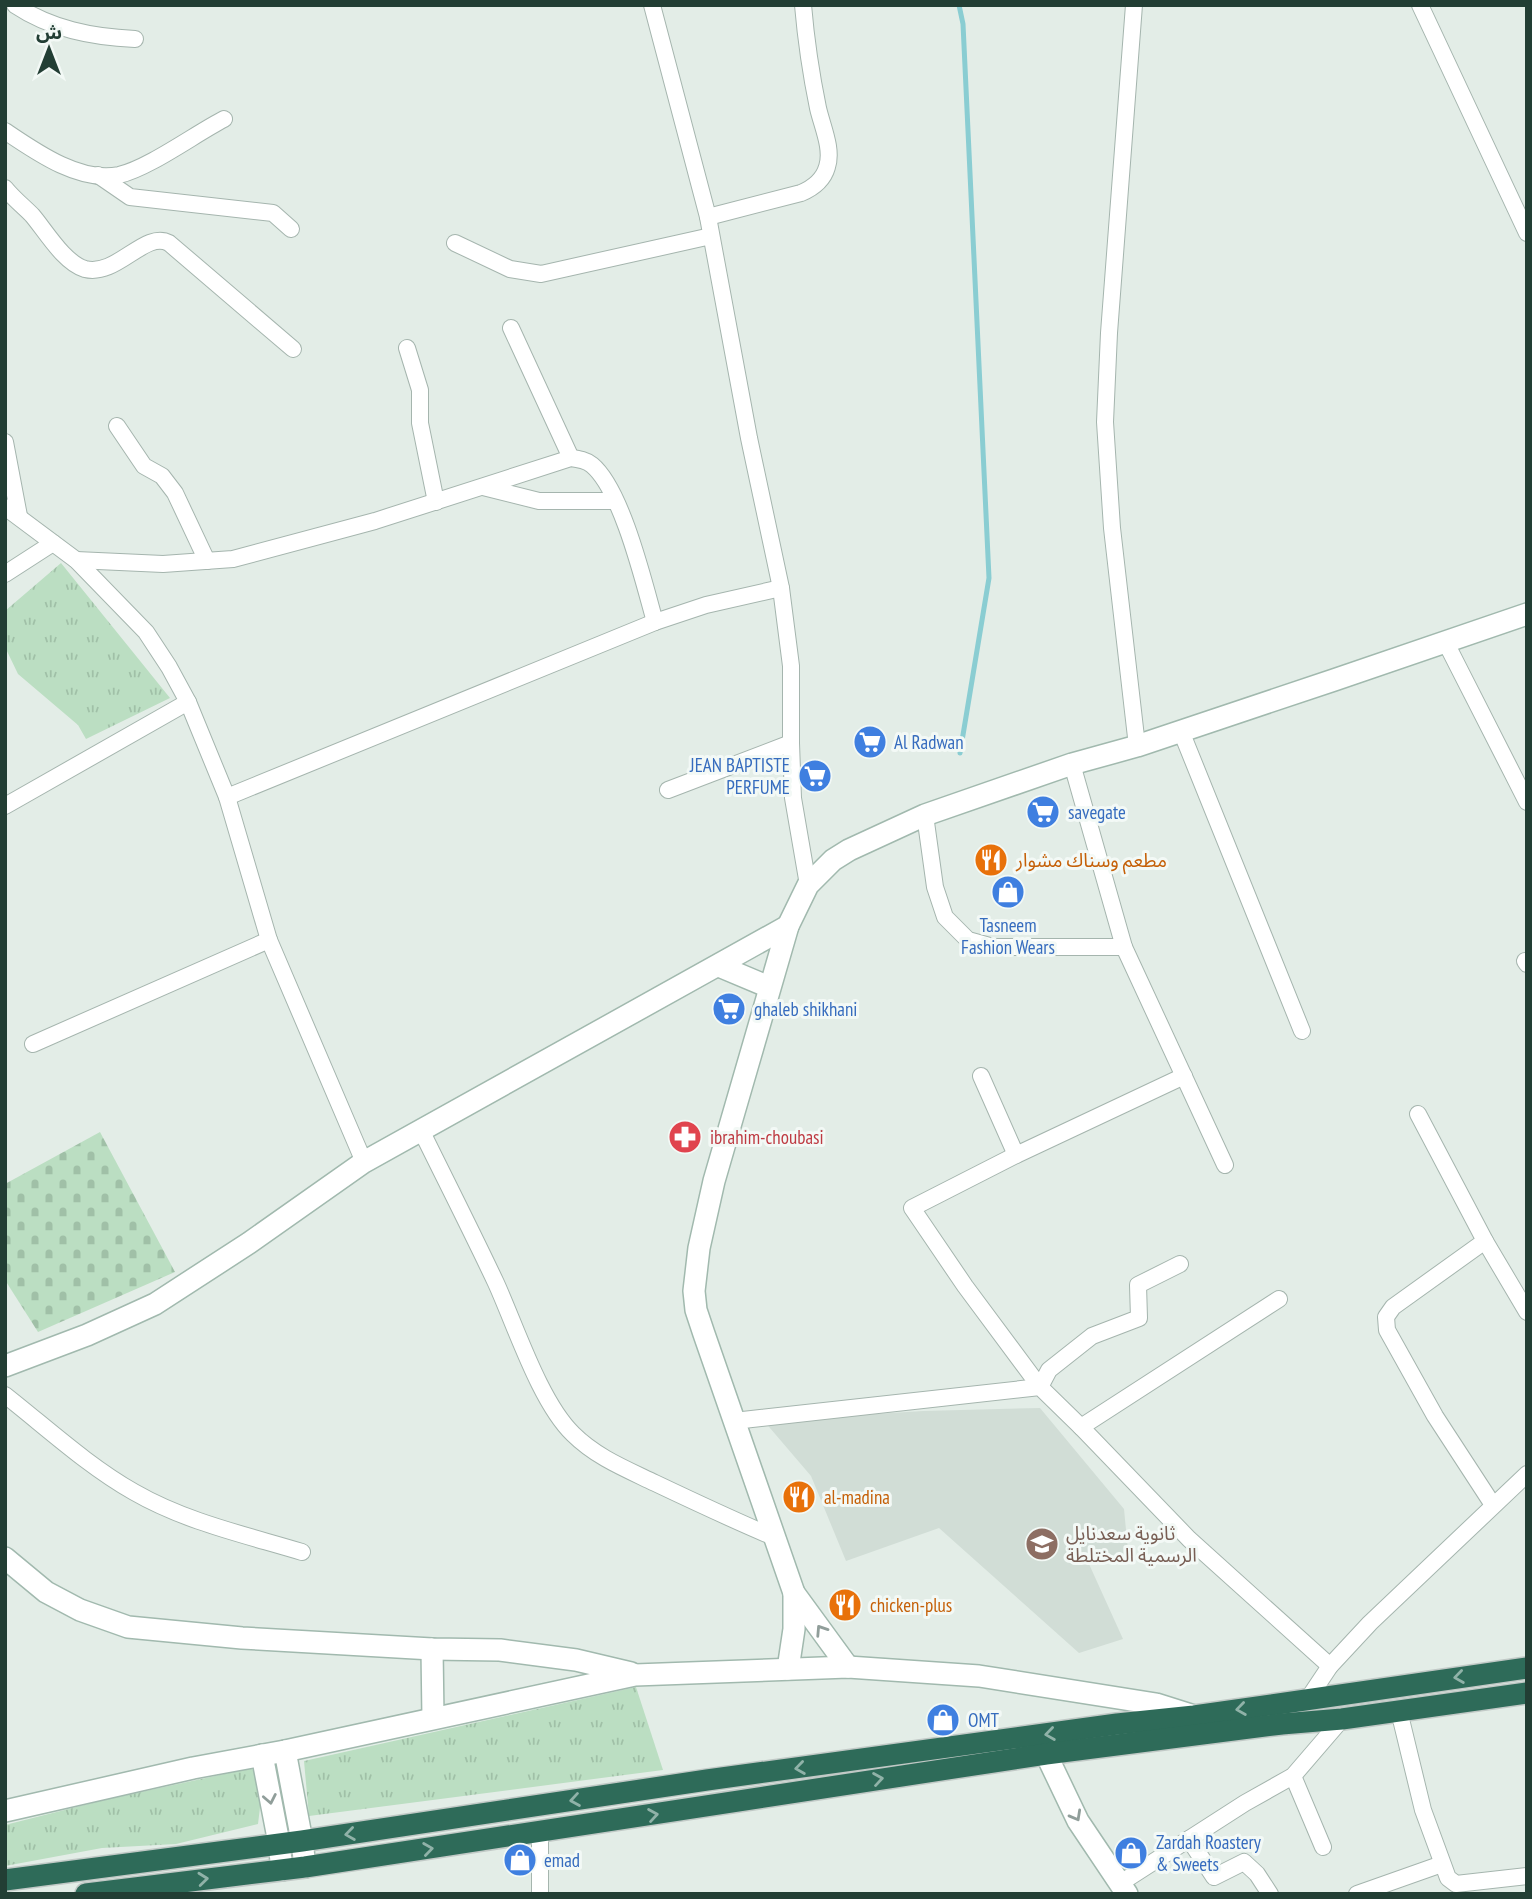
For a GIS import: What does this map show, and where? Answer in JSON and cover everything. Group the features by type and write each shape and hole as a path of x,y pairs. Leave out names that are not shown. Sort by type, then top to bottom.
{"highway":[{"path":"5,1880 302,1841 694,1782 1117,1724 1194,1716 1527,1668"},
{"path":"86,1894 160,1889 1046,1754 1332,1720 1527,1693"}],"street":[{"path":"15,5 54,25 84,33 135,39"},
{"path":"652,5 708,217 781,588 791,666 793,798 808,885"},
{"path":"708,217 801,193 813,188 827,170 829,159 811,69 803,5"},
{"path":"1134,5 1108,333 1105,422 1112,528 1137,746"},
{"path":"1420,5 1527,233"},
{"path":"5,131 78,171 119,175 224,119"},
{"path":"98,175 130,197 273,213 291,229"},
{"path":"5,188 32,215 58,248 85,269 123,260 157,239 169,243 293,349"},
{"path":"455,243 510,269 541,274 711,236"},
{"path":"510,328 572,458"},
{"path":"407,348 420,390 420,423 436,502"},
{"path":"117,426 144,466 162,476 175,492 207,561"},
{"path":"5,442 12,511 76,560 146,632 188,702 227,797 269,940 364,1162"},
{"path":"76,560 163,564 263,553 572,458 590,464 597,471 615,501 632,544 654,622"},
{"path":"483,487 539,501 615,501"},
{"path":"5,574 53,543"},
{"path":"227,797 654,622 706,605 781,588"},
{"path":"848,1667 794,1593 696,1310 695,1273 714,1181 788,926 808,885 833,860 849,850 925,815 1527,614"},
{"path":"1445,641 1527,802"},
{"path":"5,806 188,702"},
{"path":"1181,731 1301,1031"},
{"path":"668,790 791,743"},
{"path":"1072,764 1125,947 1225,1165"},
{"path":"925,815 935,887 945,917 968,940 993,947 1125,947"},
{"path":"5,1366 87,1335 155,1304 364,1162 788,926"},
{"path":"33,1044 269,940"},
{"path":"719,966 769,988"},
{"path":"981,1076 1016,1155"},
{"path":"1184,1076 1016,1155 912,1208 965,1286 1040,1387 1189,1539 1330,1666"},
{"path":"1418,1114 1485,1241 1527,1312"},
{"path":"421,1130 496,1283 546,1396 572,1434 595,1453 724,1517 776,1538"},
{"path":"1485,1241 1393,1307 1388,1312 1386,1323 1390,1337 1435,1416 1493,1505"},
{"path":"1040,1387 1049,1370 1092,1336 1139,1318 1138,1285 1180,1264"},
{"path":"1081,1427 1279,1299"},
{"path":"734,1420 1040,1387"},
{"path":"5,1395 133,1492 172,1511 302,1552"},
{"path":"1308,1699 1330,1666 1370,1623 1527,1474"},
{"path":"5,1558 46,1592 80,1610 128,1627 230,1637 432,1649 500,1650 576,1660 635,1675"},
{"path":"789,1669 794,1629 794,1593"},
{"path":"432,1649 432,1718"},
{"path":"5,1811 635,1675 848,1667 979,1676 1156,1704 1194,1716"},
{"path":"1399,1711 1423,1810 1448,1878 1456,1884 1527,1876"},
{"path":"1046,1754 1078,1821 1123,1889 1189,1839 1293,1776 1332,1720"},
{"path":"285,1751 305,1867"},
{"path":"262,1755 282,1870"},
{"path":"1293,1776 1323,1847"},
{"path":"540,1832 540,1894"},
{"path":"1189,1839 1214,1877 1244,1862 1258,1874 1270,1894"},
{"path":"1357,1894 1442,1864"}],"shaded area":[{"name":"ثانوية سعدنايل الرسمية المختلطة","path":"1040,1408 1124,1509 1129,1561 1089,1564 1123,1639 1079,1653 939,1528 846,1561 811,1476 764,1421 923,1411"}],"green space":[{"path":"61,563 170,698 86,739 78,725 18,674 5,647 5,611"},
{"path":"100,1132 175,1272 38,1332 5,1280 5,1184"},
{"path":"636,1687 663,1770 309,1816 304,1761"},
{"path":"252,1768 262,1791 258,1824 176,1844 102,1848 5,1866 5,1825"}],"waterway":[{"path":"959,5 963,24 989,578 960,753"}],"place":[{"name":"Al Radwan","path":"870,742"},
{"name":"JEAN BAPTISTE PERFUME","path":"815,776"},
{"name":"savegate","path":"1043,812"},
{"name":"مطعم وسناك مشوار","path":"991,860"},
{"name":"Tasneem Fashion Wears","path":"1008,892"},
{"name":"ghaleb shikhani","path":"729,1009"},
{"name":"ibrahim-choubasi","path":"685,1137"},
{"name":"al-madina","path":"799,1497"},
{"name":"ثانوية سعدنايل الرسمية المختلطة","path":"1042,1544"},
{"name":"chicken-plus","path":"845,1605"},
{"name":"OMT","path":"943,1720"},
{"name":"Zardah Roastery & Sweets","path":"1131,1853"},
{"name":"emad","path":"520,1860"}]}
